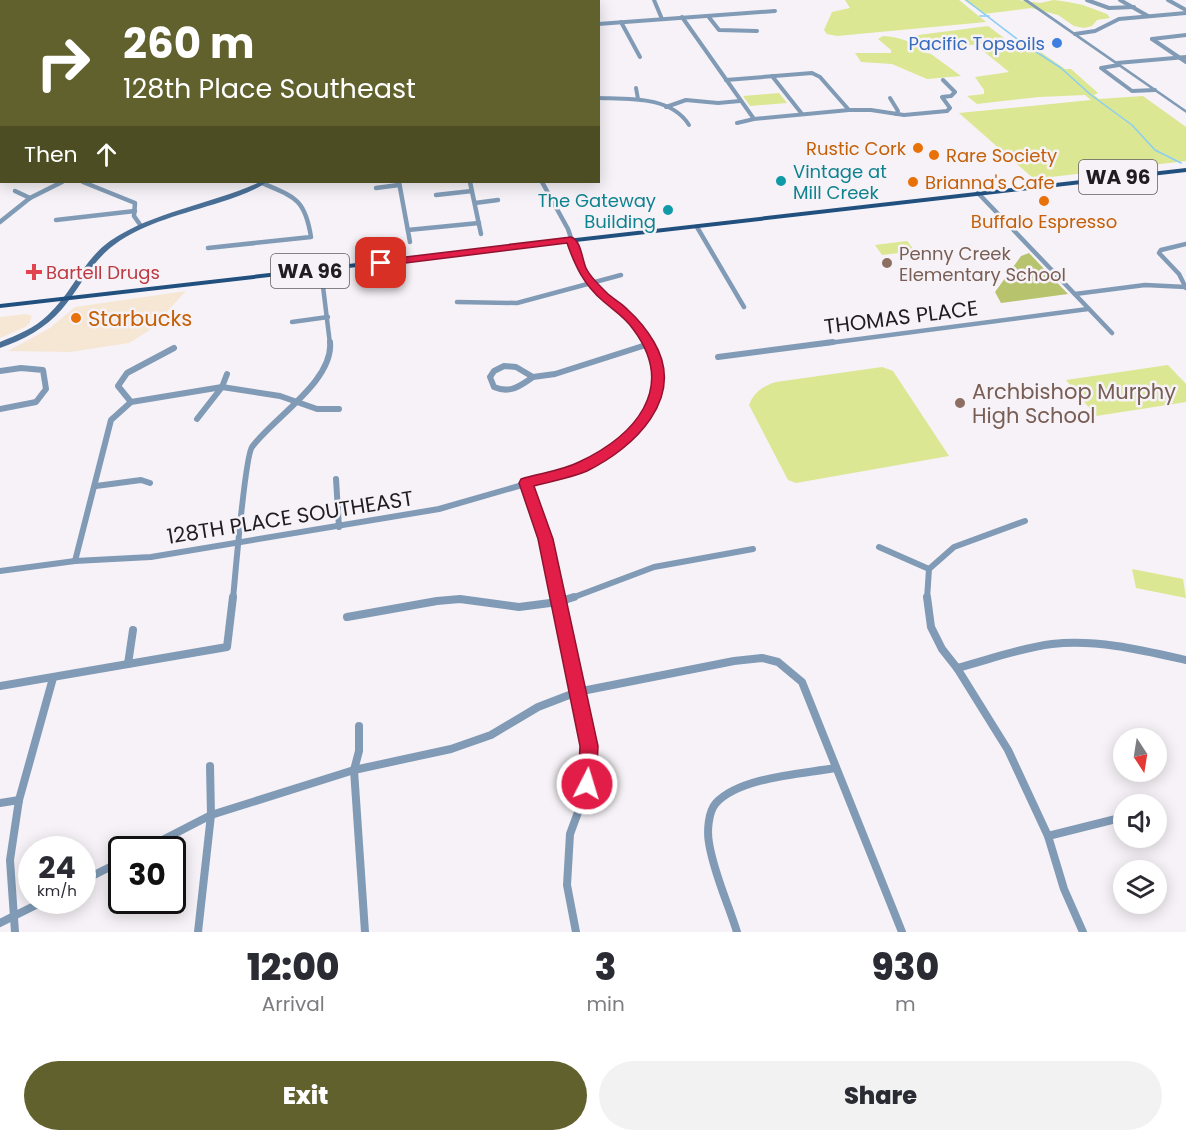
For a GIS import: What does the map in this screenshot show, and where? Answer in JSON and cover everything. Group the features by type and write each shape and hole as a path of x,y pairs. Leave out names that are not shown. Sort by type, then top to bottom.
{"main road":[{"name":"WA 96","path":"66,298 1186,170"},
{"path":"0,345 40,326 50,318 98,254 141,226 234,196 261,183"},
{"path":"0,306 66,298"}],"street":[{"path":"654,0 662,19"},
{"path":"1025,0 1186,112"},
{"path":"1087,0 1109,8 1134,7"},
{"path":"1120,0 1149,16"},
{"path":"1168,0 1186,12"},
{"path":"600,24 775,11"},
{"path":"1075,34 1095,32 1112,20 1186,12"},
{"path":"708,16 719,30 756,31"},
{"path":"682,17 754,119"},
{"path":"621,22 640,57"},
{"path":"1186,35 1152,39 1186,62"},
{"path":"1155,90 1132,91 1101,68 1186,57"},
{"path":"726,80 812,73 820,77 849,110"},
{"path":"772,76 802,114"},
{"path":"736,123 754,119 849,110 871,110 896,114 947,111 950,108 942,97 951,96 955,92 943,80"},
{"path":"636,88 638,99"},
{"path":"600,98 638,99 666,107 686,116 689,125"},
{"path":"890,98 898,111 896,114"},
{"path":"666,107 686,100 718,103 740,101"},
{"path":"0,222 30,198 60,183"},
{"path":"86,183 135,203 134,216 141,226"},
{"path":"208,248 310,237 308,213 303,204 265,183"},
{"path":"376,188 399,183 410,242"},
{"path":"470,183 481,234"},
{"path":"533,376 521,368 507,365 495,369 490,377 494,387 505,391 516,389 533,376 555,374 649,344 623,311 605,298 582,272 568,229 543,183"},
{"path":"15,191 30,198"},
{"path":"436,195 472,191"},
{"path":"978,193 1112,333"},
{"path":"474,203 498,200"},
{"path":"56,220 135,211"},
{"path":"408,230 479,223"},
{"path":"697,226 744,307"},
{"path":"1186,244 1161,250 1159,253 1179,274 1186,287"},
{"path":"0,686 227,647 250,450 312,385 326,366 331,350 321,270"},
{"path":"457,302 517,303 621,275"},
{"path":"1075,294 1145,285 1186,287"},
{"name":"THOMAS PLACE","path":"717,357 1089,309"},
{"path":"292,322 328,317"},
{"name":"128TH PLACE SOUTHEAST","path":"0,571 75,561 151,557 439,509 581,468 608,453 637,428 649,413 656,396 657,373 649,344"},
{"path":"131,402 118,386 121,380 127,373 174,348"},
{"path":"0,371 21,368 43,370 46,389 36,402 0,409"},
{"path":"197,419 222,387 227,374"},
{"path":"75,561 111,420 131,402 222,387 280,396 317,409 339,409"},
{"path":"336,479 339,526"},
{"path":"96,486 141,480 150,483"},
{"path":"526,483 545,539 589,746 589,771 584,796 570,834 567,885 576,932"},
{"path":"1025,522 954,547 929,568 927,597 931,627 942,649 957,668 1008,750 1048,836 1064,889 1083,932"},
{"path":"879,548 929,568"},
{"path":"347,617 460,599 519,607 558,602 597,590 654,567 753,549"},
{"path":"128,664 133,630"},
{"path":"957,668 1051,644 1086,642 1148,651 1186,660"},
{"path":"170,836 211,815 354,770 451,749 491,735 538,707 577,692 734,661 762,658 778,662 802,682 902,932"},
{"path":"15,932 10,860 19,800 53,678"},
{"path":"359,726 359,751 354,770 365,932"},
{"path":"198,932 211,815 210,766"},
{"path":"737,932 709,842 714,805 728,794 747,786 835,768"},
{"path":"0,803 19,800"},
{"path":"1048,836 1113,820"},
{"path":"0,922 20,914"}],"shaded area":[{"path":"186,291 150,330 129,343 70,352 8,351 50,328 75,307"},
{"path":"26,314 32,316 29,324 0,338 0,317"}],"green space":[{"path":"845,0 959,0 986,22 837,36 827,34 824,30 832,12 850,8"},
{"path":"964,0 1018,0 1040,3 1054,0 1083,5 1107,14 1110,18 1097,20 1092,26 1084,28 1074,26 1058,15 1031,8 984,14"},
{"path":"988,26 1004,38 1003,41 945,45 911,36"},
{"path":"883,36 899,38 914,44 923,49 922,52 931,54 961,76 927,79 892,64 861,62 855,53 891,53 891,50 878,39"},
{"path":"1029,44 1065,69 1071,69 1098,93 1094,95 1099,99 1143,96 1186,127 1186,161 1034,179 959,113 1091,100 1085,95 1039,97 977,104 967,96 984,94 984,90 975,77 1009,72 981,49"},
{"path":"779,93 787,103 750,106 743,96"},
{"path":"907,241 915,251 882,255 875,245"},
{"path":"1029,253 1068,294 1001,303 995,292 1021,256"},
{"path":"1168,365 1186,384 1186,402 1096,416 1066,380"},
{"path":"882,367 893,371 949,456 796,483 788,480 749,405 756,393 776,382"},
{"path":"1132,569 1183,579 1186,598 1136,588"}],"waterway":[{"path":"966,0 987,16"},
{"path":"980,16 987,16"},
{"path":"987,16 1061,68 1091,95 1132,125 1155,150 1181,163"},
{"path":"916,45 926,42"}],"place":[{"name":"Pacific Topsoils","path":"1057,43"},
{"name":"Rustic Cork","path":"918,148"},
{"name":"Rare Society","path":"934,155"},
{"name":"Vintage at Mill Creek","path":"781,181"},
{"name":"Brianna's Cafe","path":"913,182"},
{"name":"Buffalo Espresso","path":"1044,201"},
{"name":"The Gateway Building","path":"668,210"},
{"name":"Penny Creek Elementary School","path":"887,263"},
{"name":"Bartell Drugs","path":"34,272"},
{"name":"Starbucks","path":"76,318"},
{"name":"Archbishop Murphy High School","path":"960,403"}],"route":[{"path":"381,263 571,240 582,272 605,298 637,325 649,344 657,373 656,396 649,413 637,428 608,453 581,468 526,483 545,539 589,746 587,784"}]}
